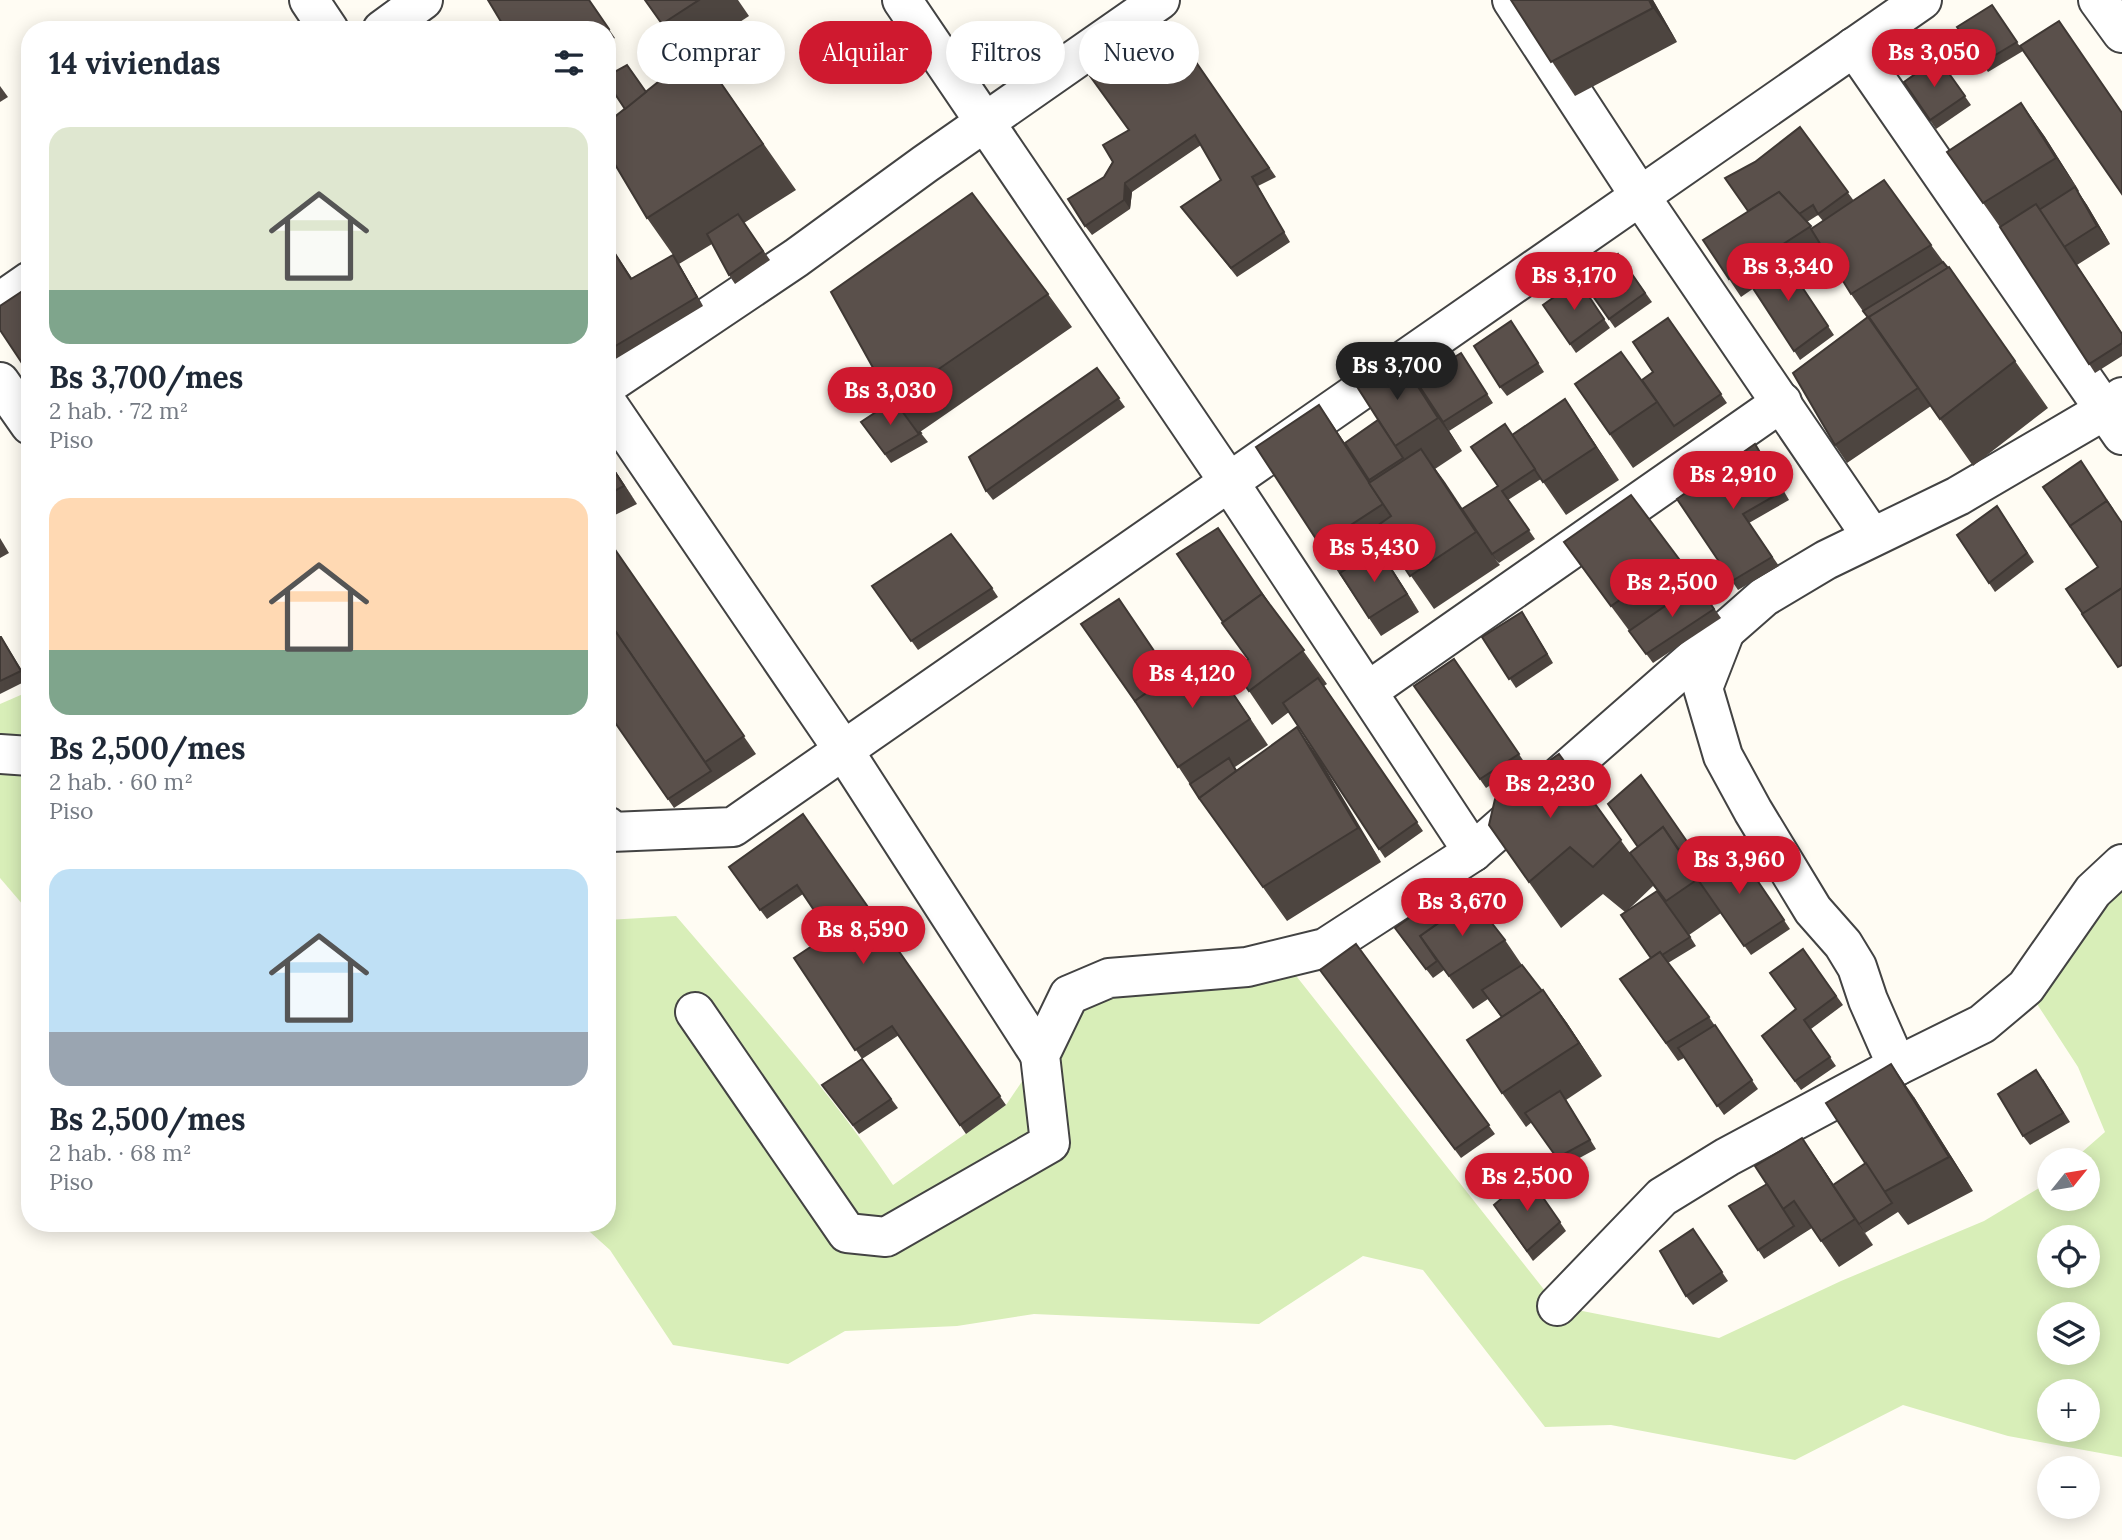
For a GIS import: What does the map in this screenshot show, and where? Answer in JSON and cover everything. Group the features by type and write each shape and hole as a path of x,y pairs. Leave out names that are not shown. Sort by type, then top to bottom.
{"street":[{"path":"309,0 323,21"},
{"path":"394,21 423,0"},
{"path":"902,0 1230,482 1473,852"},
{"path":"616,379 796,258 1160,0"},
{"path":"1512,0 1640,196 1871,537"},
{"path":"616,832 733,827 1922,0"},
{"path":"2098,0 2122,33"},
{"path":"1040,1055 1069,995 1109,978 1247,967 1325,948 1473,852 1764,597 1826,559 1958,496 2116,414 1854,47"},
{"path":"0,302 21,287"},
{"path":"0,382 21,412"},
{"path":"1368,691 1782,402"},
{"path":"616,416 844,751 1040,1055 1050,1143 886,1237 847,1233 695,1012"},
{"path":"1726,629 1703,688 1723,756 1813,910 1843,944 1857,967 1868,1000 1897,1066"},
{"path":"0,754 21,755"},
{"path":"1557,1306 1662,1197 1727,1157 1982,1024 2026,987 2094,891 2122,864"}],"green space":[{"path":"21,695 21,902 0,878 0,704"},
{"path":"2122,864 2122,1457 2041,1442 2100,1442 2100,1379 2037,1379 2037,1441 2008,1436 1903,1405 1795,1460 1611,1425 1545,1427 1423,1270 1363,1256 1259,1324 1034,1314 957,1326 845,1331 788,1364 673,1345 610,1250 590,1232 616,1232 616,919 676,916 816,1081 893,1185 1006,1105 1040,1055 1069,995 1282,958 1557,1306 1719,1338 1841,1281 1984,1221 2037,1189 2037,1211 2100,1211 2100,1148 2087,1148 2105,1132 2078,1067 2026,987"}],"building":[{"path":"488,0 589,0 603,21 501,21"},
{"path":"645,0 699,0 667,21 660,21"},
{"path":"1511,0 1649,0 1653,8 1551,62"},
{"path":"1992,5 2017,42 1982,63 1957,27"},
{"path":"2059,21 2122,113 2122,194 2020,46"},
{"path":"1938,58 1965,96 1930,120 1904,82"},
{"path":"627,65 637,79 637,84 640,84 646,92 625,109 616,96 616,71"},
{"path":"1199,66 1269,168 1252,177 1284,232 1231,268 1181,207 1221,180 1195,135 1125,183 1124,200 1085,226 1068,199 1104,177 1113,162 1103,145 1129,130 1096,84 1199,84"},
{"path":"656,84 722,84 763,144 647,218 616,166 616,116"},
{"path":"2021,103 2056,158 1983,203 1947,152"},
{"path":"1800,127 1848,192 1818,214 1813,205 1799,214 1779,192 1748,211 1725,178 1755,162"},
{"path":"1884,180 1931,245 1851,294 1811,229"},
{"path":"2075,187 2097,226 2064,247 2039,210"},
{"path":"1779,192 1811,226 1729,279 1703,240"},
{"path":"972,193 1048,294 895,399 877,375 831,292"},
{"path":"2036,204 2122,334 2122,343 2089,364 2000,227"},
{"path":"738,214 763,251 729,275 707,234"},
{"path":"1618,254 1645,293 1609,319 1581,279"},
{"path":"616,255 631,279 673,255 697,297 616,346"},
{"path":"1782,257 1828,326 1794,351 1747,279"},
{"path":"1943,262 1948,268 1869,317 1881,334 1863,311"},
{"path":"1949,267 2015,361 1940,419 1869,317"},
{"path":"1578,280 1604,319 1570,344 1543,305"},
{"path":"21,292 21,362 0,330 0,306"},
{"path":"1868,317 1918,388 1835,445 1793,373"},
{"path":"1668,318 1721,394 1674,426 1642,380 1653,372 1633,342"},
{"path":"1511,321 1538,363 1500,387 1474,346"},
{"path":"1621,352 1657,402 1610,434 1575,384"},
{"path":"1461,353 1487,394 1443,422 1416,381"},
{"path":"1399,357 1438,418 1395,446 1356,385"},
{"path":"1097,368 1119,398 986,491 969,457"},
{"path":"1565,399 1596,447 1543,482 1512,435"},
{"path":"894,400 918,433 921,433 885,454 861,422"},
{"path":"1319,405 1383,504 1320,545 1256,447"},
{"path":"1378,420 1403,458 1369,480 1345,443"},
{"path":"1505,424 1535,469 1502,491 1529,530 1492,554 1462,509 1498,486 1471,447"},
{"path":"1755,444 1783,491 1743,514 1772,557 1732,581 1677,499"},
{"path":"1421,449 1476,532 1410,576 1377,526 1391,516 1369,483"},
{"path":"2081,461 2113,510 2107,501 2070,526 2043,487"},
{"path":"616,474 624,486 616,490"},
{"path":"1631,495 1679,559 1611,606 1564,542"},
{"path":"2107,501 2122,523 2122,588 2083,614 2066,589 2098,567 2070,526"},
{"path":"1997,506 2027,553 1989,583 1957,535"},
{"path":"1218,528 1269,604 1262,594 1223,622 1177,554"},
{"path":"951,534 992,588 911,641 872,586"},
{"path":"1378,549 1407,594 1369,618 1340,573"},
{"path":"616,551 744,736 705,762 616,632"},
{"path":"1697,584 1714,609 1646,654 1629,631"},
{"path":"2122,588 2122,665 2118,667 2082,614"},
{"path":"1262,594 1304,650 1249,691 1234,670 1248,659 1222,623"},
{"path":"1119,599 1171,676 1135,701 1081,624"},
{"path":"1522,612 1547,654 1509,679 1482,637"},
{"path":"616,632 711,771 668,799 616,724"},
{"path":"0,637 21,671 0,681"},
{"path":"1205,652 1250,719 1178,767 1135,701"},
{"path":"1454,659 1519,754 1480,779 1414,686"},
{"path":"1318,678 1417,822 1379,849 1283,703"},
{"path":"1297,727 1358,828 1263,887 1199,798"},
{"path":"1559,754 1621,840 1593,867 1570,847 1529,882 1489,825 1495,799"},
{"path":"1229,758 1236,771 1199,798 1190,784"},
{"path":"1641,775 1688,843 1679,850 1663,827 1638,847 1608,804"},
{"path":"803,814 1000,1096 960,1125 892,1026 855,1050 794,958 830,934 797,885 760,910 729,867"},
{"path":"1663,827 1698,879 1666,901 1630,853"},
{"path":"1734,846 1784,920 1744,946 1694,874"},
{"path":"1657,891 1690,937 1662,955 1660,952 1651,958 1621,915"},
{"path":"1473,899 1505,940 1449,976 1420,936"},
{"path":"1429,904 1441,921 1420,936 1437,961 1426,969 1395,928"},
{"path":"1356,944 1489,1125 1455,1149 1320,970"},
{"path":"1803,949 1836,996 1804,1020 1830,1057 1795,1081 1762,1036 1796,1009 1770,973"},
{"path":"1660,952 1709,1017 1666,1043 1620,979"},
{"path":"1522,965 1542,991 1502,1017 1482,990"},
{"path":"1543,990 1579,1043 1502,1093 1467,1040"},
{"path":"1715,1025 1752,1080 1717,1106 1678,1048"},
{"path":"862,1059 891,1099 853,1125 822,1085"},
{"path":"1891,1064 1949,1157 1884,1192 1826,1103"},
{"path":"2036,1070 2063,1113 2023,1136 1998,1094"},
{"path":"1560,1091 1590,1140 1557,1158 1525,1113"},
{"path":"1802,1138 1855,1219 1821,1241 1794,1201 1783,1209 1755,1166"},
{"path":"1866,1163 1892,1203 1859,1224 1833,1185"},
{"path":"1528,1176 1560,1222 1527,1251 1494,1205"},
{"path":"1767,1184 1794,1226 1758,1250 1729,1206"},
{"path":"1693,1229 1722,1272 1686,1296 1660,1251"}]}
